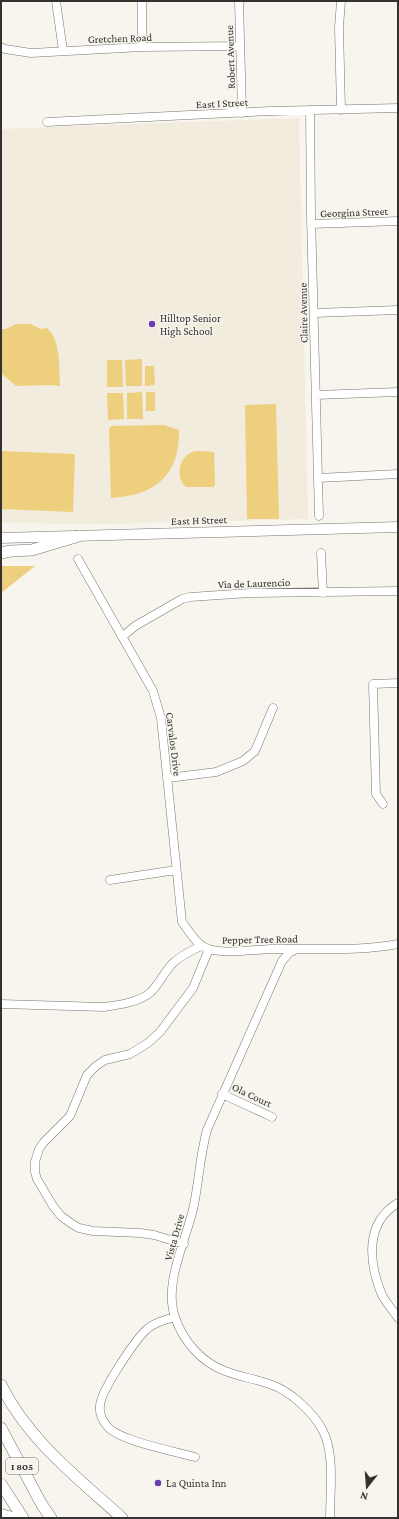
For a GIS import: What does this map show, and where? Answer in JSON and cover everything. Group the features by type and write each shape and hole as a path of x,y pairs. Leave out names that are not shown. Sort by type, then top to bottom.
{"highway":[{"path":"1,553 32,550 79,536"},
{"path":"1,1385 6,1396 30,1431 57,1459 122,1518"},
{"name":"I 805","path":"1,1428 42,1505 52,1518"},
{"name":"I 805","path":"1,1484 23,1518"}],"main road":[{"name":"East H Street","path":"1,538 398,527"},
{"path":"1,1514 16,1518"}],"street":[{"path":"56,1 63,51"},
{"path":"142,1 142,48"},
{"name":"Robert Avenue","path":"239,1 242,113"},
{"path":"341,1 339,27 341,110"},
{"name":"Gretchen Road","path":"1,47 31,53 142,48 240,46"},
{"name":"East I Street","path":"47,122 310,110 398,108"},
{"name":"Claire Avenue","path":"310,110 311,224 319,516"},
{"name":"Georgina Street","path":"311,224 398,221"},
{"path":"314,313 398,310"},
{"path":"316,395 398,392"},
{"path":"318,478 398,474"},
{"path":"321,553 324,593"},
{"name":"Carvalos Drive","path":"78,559 153,691 160,714 168,778 182,922 201,946"},
{"name":"Via de Laurencio","path":"122,637 142,622 182,599 190,597 250,593 398,591"},
{"path":"383,804 376,794 373,684 398,683"},
{"path":"168,778 216,772 243,762 255,751 273,708"},
{"path":"110,880 176,870"},
{"name":"Pepper Tree Road","path":"201,946 218,951 254,951 371,947 398,944"},
{"path":"1,1004 104,1007 132,1002 150,993 172,965 182,955 201,946"},
{"path":"184,1244 154,1235 93,1231 72,1224 61,1216 53,1206 37,1179 35,1162 39,1149 44,1142 70,1116 87,1075 105,1060 130,1054 148,1043 160,1032 192,988 209,949"},
{"name":"Vista Drive","path":"297,949 289,953 282,961 222,1094 204,1141 194,1203 184,1244 174,1275 172,1288 173,1306 175,1317 186,1340 197,1353 211,1364 225,1371 273,1385 291,1396 308,1411 323,1431 328,1446 330,1466 330,1518"},
{"name":"Ola Court","path":"222,1094 272,1117"},
{"path":"398,1203 387,1211 377,1226 374,1233 372,1260 382,1296 398,1318"},
{"path":"175,1317 153,1325 145,1330 137,1340 105,1391 100,1402 100,1413 107,1426 112,1431 125,1438 195,1457"}],"shaded area":[{"name":"Hilltop Senior High School","path":"299,118 308,519 108,524 1,523 1,129"},
{"path":"16,324 30,324 41,329 47,328 52,333 57,347 60,386 16,386 1,373 1,329 6,329"},
{"path":"142,359 142,386 126,386 125,360"},
{"path":"107,360 122,360 123,387 107,387"},
{"path":"145,366 154,366 155,385 145,386"},
{"path":"142,392 143,419 127,419 127,393"},
{"path":"146,392 155,392 155,411 146,411"},
{"path":"107,393 123,393 124,419 108,420"},
{"path":"276,404 279,519 247,519 245,405"},
{"path":"164,425 179,430 178,446 170,471 162,480 140,493 111,498 109,429 111,426"},
{"path":"1,451 75,454 73,512 1,509"},
{"path":"195,451 214,452 215,485 213,487 186,487 181,479 181,464 190,453"},
{"path":"1,566 35,566 1,593"}],"place":[{"name":"Hilltop Senior High School","path":"152,324"},
{"name":"La Quinta Inn","path":"158,1483"}]}
